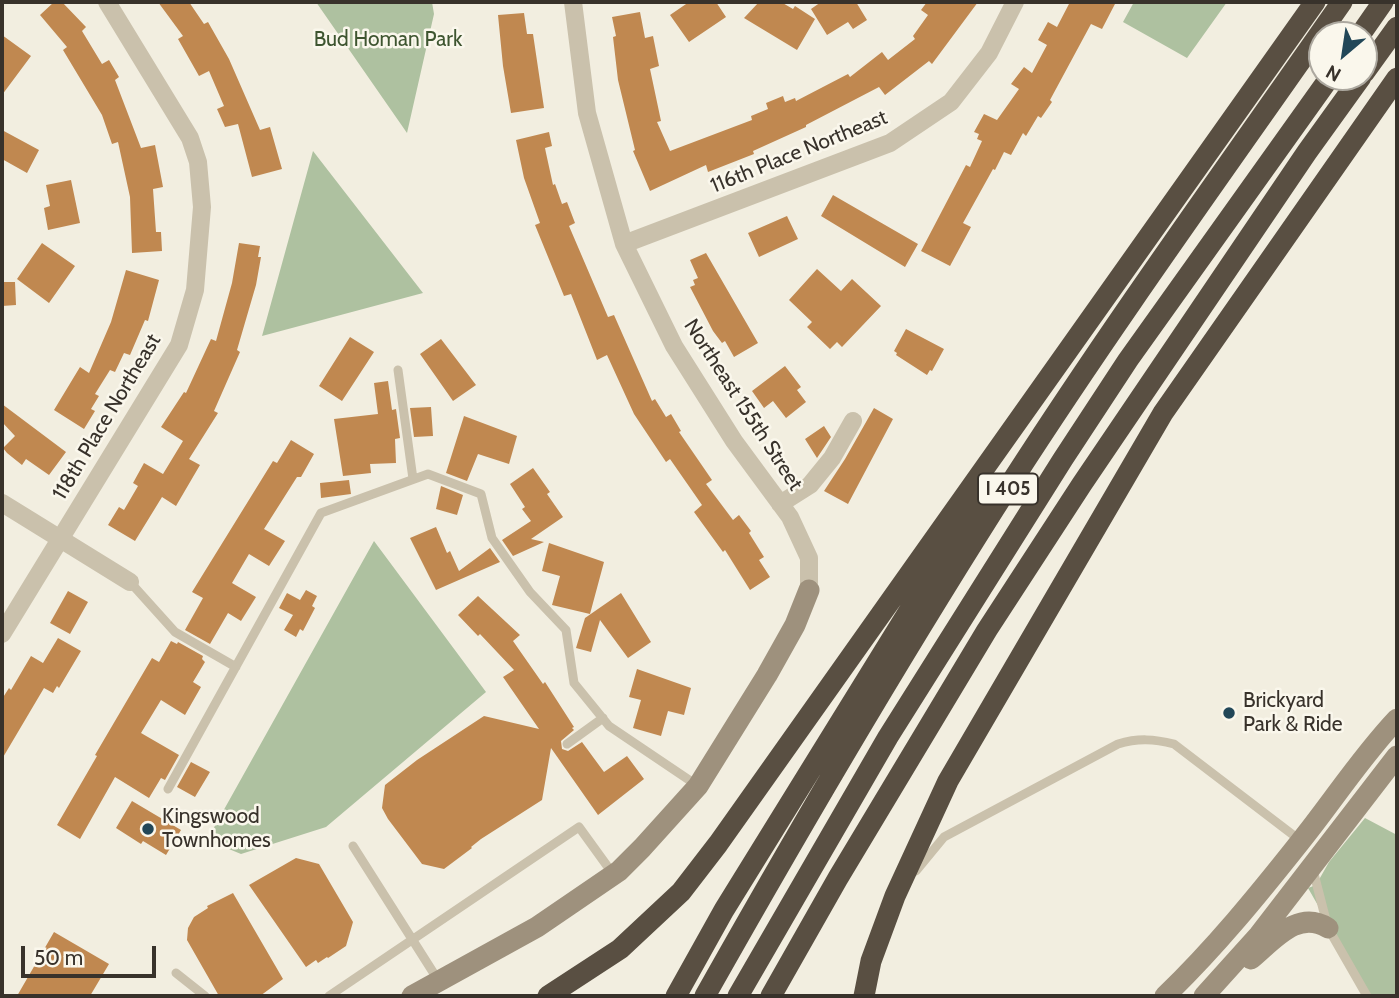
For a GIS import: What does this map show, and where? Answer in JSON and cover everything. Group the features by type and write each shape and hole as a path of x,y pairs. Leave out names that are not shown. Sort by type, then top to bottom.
{"highway":[{"name":"I 405","path":"676,996 724,910 1085,327 1315,2"},
{"name":"I 405","path":"705,996 791,843 1012,481 1145,282 1342,2"},
{"path":"1370,21 1383,2"},
{"name":"I 405","path":"1378,54 1397,27"},
{"path":"864,996 871,961 895,896 947,781 1164,413 1397,78"},
{"name":"I 405","path":"738,996 888,737 1128,360 1320,91"},
{"name":"I 405","path":"771,996 838,878 987,630 1307,152 1351,91"},
{"path":"1214,290 1217,233"},
{"path":"548,996 620,949 681,892 718,844 1085,327"}],"main road":[{"path":"412,996 537,927 614,874 642,848 698,786 762,684 795,625 809,590"},
{"path":"1165,996 1194,968 1301,841 1379,738 1397,719"},
{"path":"1209,992 1312,868 1397,756"},
{"path":"1301,841 1321,833 1355,794 1383,774"},
{"path":"1209,992 1234,943 1296,865 1301,841"},
{"path":"1209,992 1287,930 1304,920 1318,922 1328,928"}],"street":[{"name":"118th Place Northeast","path":"2,634 179,345 195,290 202,207 198,162 190,138 107,2"},
{"name":"Northeast 155th Street","path":"573,2 587,113 624,244 674,346 734,441 790,517 809,558 809,590"},
{"name":"116th Place Northeast","path":"624,244 890,144 951,102 989,52 1015,2"},
{"path":"780,504 810,485 832,458 853,421"},
{"path":"2,503 130,582"}],"lane":[{"path":"398,370 413,480"},
{"path":"168,789 321,513 428,474 481,495 492,538 530,592 566,630 574,683 609,726 698,786"},
{"path":"130,582 175,632 236,667"},
{"path":"566,744 603,718"},
{"path":"895,896 944,837 1118,744 1135,739 1153,739 1174,744 1301,841"},
{"path":"329,996 579,827 614,874"},
{"path":"353,846 439,981"},
{"path":"1312,868 1328,928 1367,996"},
{"path":"176,973 205,996"}],"green space":[{"name":"Bud Homan Park","path":"316,2 432,2 434,14 407,133"},
{"path":"1134,2 1227,2 1187,58 1123,22"},
{"path":"313,151 423,293 262,336"},
{"path":"374,541 486,692 326,827 241,854 207,840"},
{"path":"1365,818 1397,835 1397,996 1370,996 1308,888 1316,885 1329,862"}],"building":[{"path":"54,2 62,2 86,27 82,31 102,64 109,60 119,77 115,80 141,148 155,145 163,187 153,189 156,232 161,232 162,251 132,253 130,197 118,142 112,144 102,115 63,50 67,47 40,15"},
{"path":"158,2 189,2 204,24 208,22 229,59 260,130 270,127 282,169 252,177 238,124 225,127 217,109 224,106 209,71 199,76 178,39 183,36"},
{"path":"689,2 716,2 726,17 689,42 670,15"},
{"path":"759,2 781,2 793,9 795,6 815,19 797,50 744,18"},
{"path":"821,2 856,2 867,20 853,29 848,22 827,35 811,9"},
{"path":"927,2 978,2 932,64 929,61 885,95 879,87 806,127 753,151 754,154 708,172 706,165 650,191 633,151 635,150 618,80 613,37 616,36 612,17 640,12 645,38 653,36 659,66 650,69 661,121 657,122 670,151 752,120 751,116 768,109 766,103 783,96 785,102 795,98 796,101 848,74 850,77 882,52 888,60 915,39 913,36 928,15 921,10"},
{"path":"1070,2 1116,2 1102,29 1091,24 1050,100 1052,102 1041,118 1038,116 1026,136 1023,133 1011,155 1004,152 995,170 993,169 963,223 971,227 950,266 921,251 966,165 970,167 982,141 977,139 979,134 974,132 984,114 997,120 1019,89 1011,84 1024,67 1032,73 1047,45 1038,40 1048,22 1057,27"},
{"path":"524,13 527,34 533,34 544,108 511,113 498,15"},
{"path":"2,35 31,56 2,95"},
{"path":"2,130 39,150 27,173 2,159"},
{"path":"549,132 552,146 545,148 553,185 555,184 562,204 567,202 575,223 569,226 608,317 614,315 652,401 655,399 666,417 671,414 681,431 679,432 712,480 706,484 733,520 739,515 751,531 749,533 764,557 759,560 770,577 750,590 725,550 723,552 694,512 702,505 670,459 666,462 634,414 607,355 597,360 571,294 564,296 535,225 540,223 524,178 516,140"},
{"path":"71,180 80,223 48,230 44,208 50,206 46,185"},
{"path":"833,195 918,244 905,267 821,216"},
{"path":"787,216 798,239 759,257 748,233"},
{"path":"42,243 75,266 49,303 17,279"},
{"path":"239,243 260,246 258,257 261,257 256,285 237,350 240,352 214,411 218,413 189,459 200,465 176,506 162,497 135,541 108,525 119,507 124,510 138,486 133,483 144,463 163,474 183,441 161,427 184,392 186,393 211,339 216,341 232,283"},
{"path":"706,253 758,343 734,357 725,341 722,343 713,331 690,287 695,285 693,280 698,278 690,260"},
{"path":"817,269 841,291 852,279 881,306 842,347 837,342 830,349 807,327 812,322 789,300"},
{"path":"126,270 159,280 148,321 145,320 130,355 124,353 115,372 110,370 95,394 99,396 91,409 95,411 84,429 54,410 80,367 89,373 111,322"},
{"path":"2,282 15,282 16,305 2,306"},
{"path":"906,329 944,349 927,375 894,351"},
{"path":"350,337 374,352 342,401 319,386"},
{"path":"441,339 476,385 453,401 420,354"},
{"path":"785,366 801,387 797,390 806,402 786,418 773,401 764,408 752,391"},
{"path":"388,381 400,438 395,439 396,463 370,464 371,473 343,476 334,419 378,414 374,383"},
{"path":"2,404 66,452 49,475 26,459 22,465 3,448 15,436 2,422"},
{"path":"431,407 433,436 414,437 410,408"},
{"path":"874,408 893,419 848,504 824,491"},
{"path":"464,416 517,436 509,464 478,454 467,481 446,473"},
{"path":"824,426 831,437 817,458 805,439"},
{"path":"291,440 314,454 264,529 285,541 269,566 249,554 232,583 256,597 241,621 228,613 210,644 185,630 203,598 192,592 273,461 277,463"},
{"path":"533,468 563,517 531,539 544,542 513,556 502,540 531,521 510,484"},
{"path":"349,480 351,494 321,498 320,483"},
{"path":"441,486 463,495 457,515 436,509"},
{"path":"436,527 447,553 450,551 459,571 490,548 500,562 436,590 410,538"},
{"path":"549,543 604,562 590,614 552,605 560,576 542,571"},
{"path":"306,590 317,596 312,606 315,608 303,631 300,629 296,637 284,630 293,615 279,608 287,593 300,600"},
{"path":"68,591 88,602 70,634 50,623"},
{"path":"621,593 651,642 628,658 600,620 591,652 576,648 585,618"},
{"path":"478,596 520,635 513,641 543,684 545,682 574,727 561,741 562,749 568,751 582,742 604,772 627,756 644,779 598,815 551,748 542,800 481,839 444,869 422,864 388,819 382,808 385,785 417,760 484,716 539,729 503,677 514,670 458,615"},
{"path":"58,638 81,651 59,688 57,686 53,693 44,688 2,759 2,699 9,688 11,690 31,656 43,663"},
{"path":"171,641 203,656 205,662 193,682 201,687 185,715 161,700 141,733 179,755 165,780 161,778 149,798 115,777 80,839 57,825 152,658 159,662"},
{"path":"637,669 691,688 684,715 668,711 661,736 633,728 641,700 629,697"},
{"path":"191,762 210,772 195,797 177,787"},
{"name":"Kingswood Townhomes","path":"132,801 181,830 166,855 143,841 141,844 116,828"},
{"path":"296,858 319,864 353,922 346,946 328,958 318,963 316,960 306,967 249,885"},
{"path":"233,893 283,979 260,996 219,996 187,940 188,928 194,917 208,908 207,906"},
{"path":"54,932 109,964 90,996 17,996"}],"place":[{"name":"Brickyard Park & Ride","path":"1229,713"},
{"name":"Kingswood Townhomes","path":"148,829"}]}
